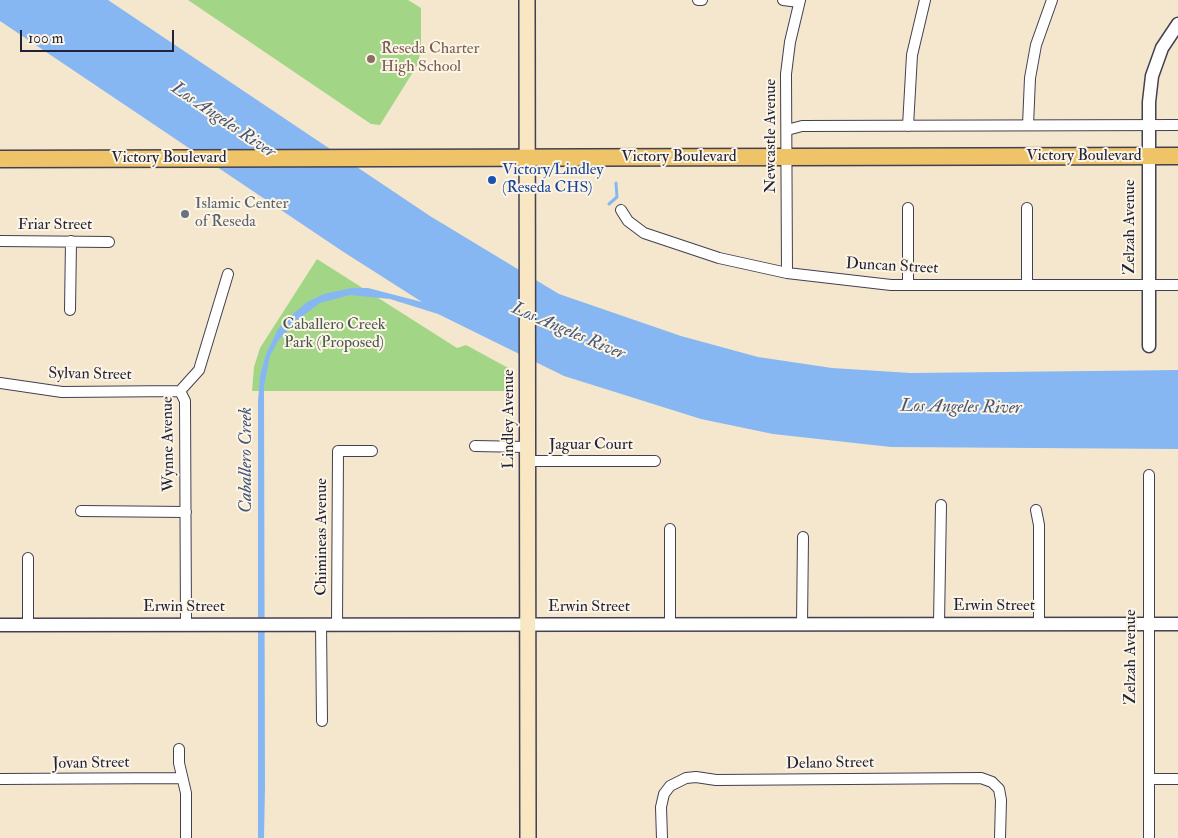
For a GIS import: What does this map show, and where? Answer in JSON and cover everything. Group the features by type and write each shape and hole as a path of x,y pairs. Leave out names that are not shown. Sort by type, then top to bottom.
{"main road":[{"name":"Lindley Avenue","path":"527,0 526,624 528,838"},
{"name":"Victory Boulevard","path":"0,159 1178,156"}],"street":[{"path":"783,0 799,1"},
{"path":"908,126 912,55 925,0"},
{"path":"1028,125 1030,78 1036,45 1052,0"},
{"name":"Newcastle Avenue","path":"787,273 786,74 790,42 799,1"},
{"name":"Zelzah Avenue","path":"1149,346 1147,156 1152,76 1162,48 1178,24"},
{"name":"Victory Boulevard","path":"787,130 802,126 1178,125"},
{"path":"908,208 908,285"},
{"path":"1027,285 1028,208"},
{"name":"Duncan Street","path":"621,210 628,220 644,232 719,258 787,273 908,285 1178,285"},
{"name":"Friar Street","path":"0,241 109,242"},
{"path":"70,310 71,242"},
{"name":"Wynne Avenue","path":"186,624 185,401 180,391 199,370 228,274"},
{"name":"Sylvan Street","path":"0,383 62,392 180,391"},
{"name":"Jaguar Court","path":"475,446 527,454 655,461"},
{"name":"Chimineas Avenue","path":"337,624 338,451 372,451"},
{"name":"Zelzah Avenue","path":"1149,475 1149,838"},
{"path":"939,623 941,506"},
{"path":"1036,510 1039,525 1039,624"},
{"path":"81,511 186,512"},
{"path":"670,529 670,624"},
{"path":"802,624 803,537"},
{"path":"28,558 28,624"},
{"name":"Erwin Street","path":"0,624 1178,624"},
{"path":"321,624 322,721"},
{"path":"179,750 182,778 186,793 186,838"},
{"name":"Delano Street","path":"662,838 661,807 664,794 670,786 686,778 696,777 716,780 974,778 992,782 999,788 1000,838"},
{"name":"Jovan Street","path":"0,779 182,778"},
{"path":"1149,779 1178,779"}],"green space":[{"path":"188,0 408,0 421,8 421,48 418,64 380,125 371,124"},
{"name":"Caballero Creek Park (Proposed)","path":"317,259 457,348 466,345 512,370 506,391 252,391 254,367 260,348"}],"water":[{"name":"Los Angeles River","path":"0,0 108,0 430,216 559,294 681,336 758,357 832,368 911,373 1178,370 1178,449 891,447 773,434 701,419 564,376 438,314 390,299 350,295 320,303 297,320 278,341 270,356 264,387 265,788 264,838 258,838 258,401 260,376 266,354 278,329 307,302 324,294 351,288 368,288 422,302 342,251 0,21"}],"waterway":[{"path":"609,204 617,197 616,183"}],"place":[{"name":"Reseda Charter High School","path":"371,59"},
{"name":"Victory/Lindley (Reseda CHS)","path":"492,180"},
{"name":"Islamic Center of Reseda","path":"185,214"}],"water label":[{"name":"Caballero Creek","path":"247,460"}]}
